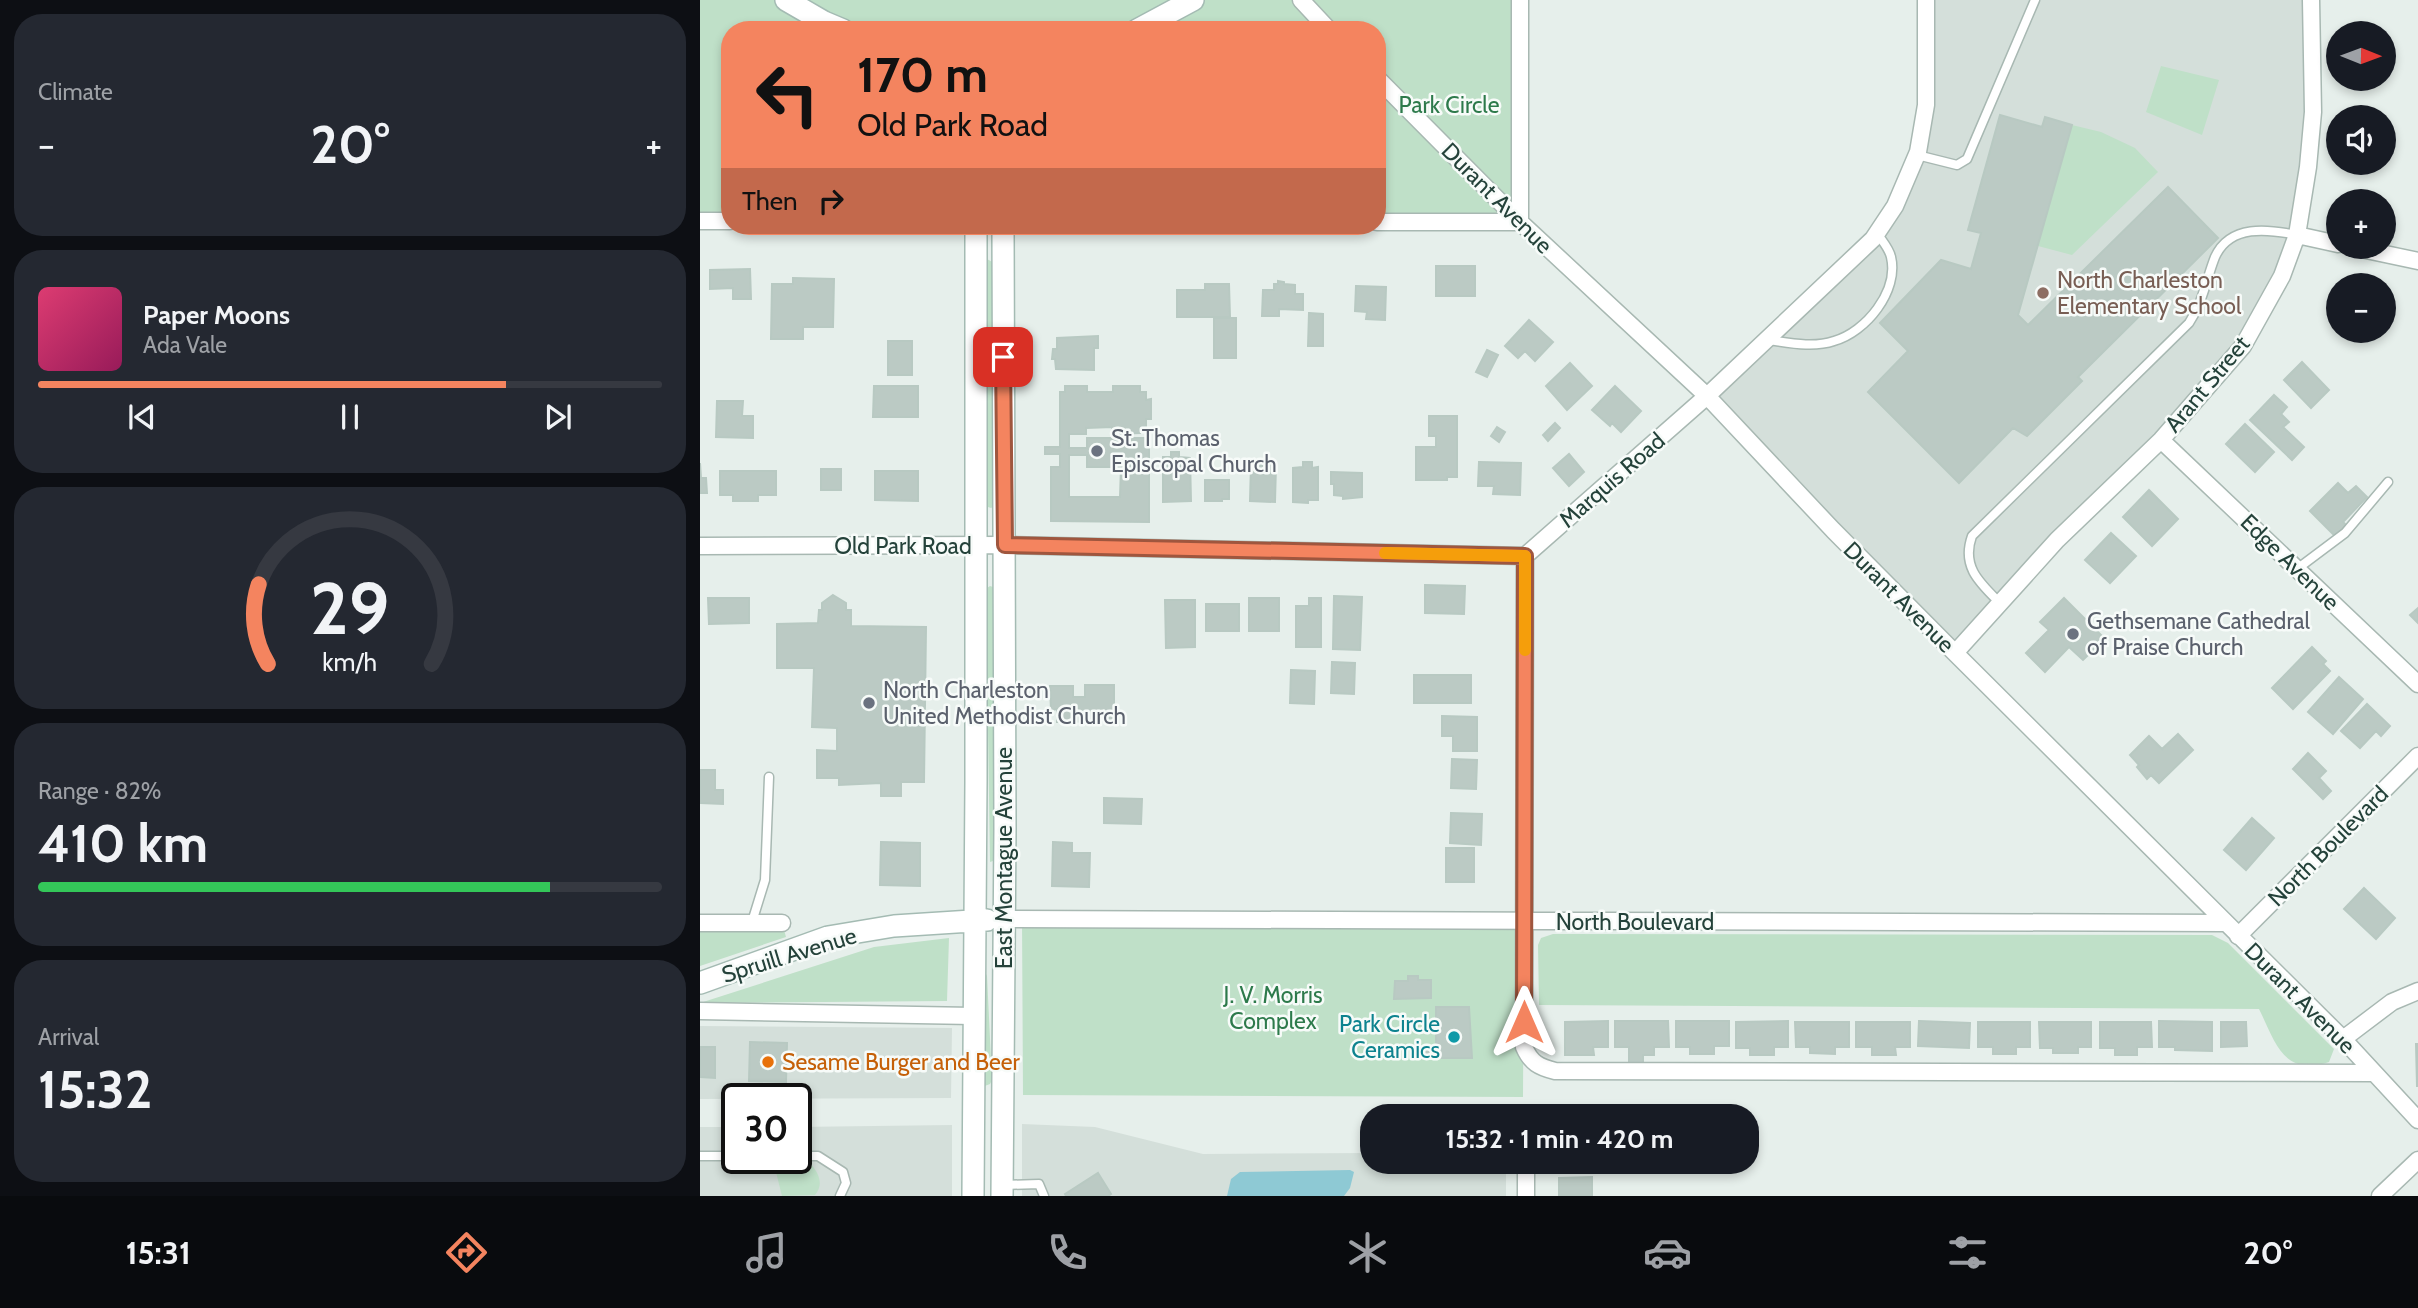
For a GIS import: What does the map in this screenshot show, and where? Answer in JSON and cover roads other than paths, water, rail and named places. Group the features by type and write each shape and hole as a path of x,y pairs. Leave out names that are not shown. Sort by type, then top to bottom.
{"street":[{"path":"786,0 822,21"},
{"path":"1154,21 1193,0"},
{"path":"1386,222 1520,222 1520,0"},
{"name":"Marquis Road","path":"1525,556 1707,396 1877,233 1895,206 1917,155 1927,105 1926,0"},
{"name":"Arant Street","path":"1955,653 2057,540 2161,440 2243,346 2282,276 2297,235 2308,167 2313,112 2311,0"},
{"path":"1300,1 1320,21"},
{"name":"Durant Avenue","path":"1386,87 1520,222 1707,396 1833,530 2343,1039 2418,1120"},
{"path":"700,221 721,221"},
{"name":"East Montague Avenue","path":"973,1196 976,235"},
{"name":"East Montague Avenue","path":"1002,1190 1005,545 1003,235"},
{"path":"2297,235 2326,241"},
{"path":"2396,256 2418,261"},
{"name":"Edge Avenue","path":"2161,440 2418,684"},
{"name":"Old Park Road","path":"700,546 1005,545 1525,556"},
{"path":"1525,556 1524,1047 1529,1060 1555,1071 2374,1073"},
{"name":"North Boulevard","path":"2238,936 2418,756"},
{"name":"Spruill Avenue","path":"700,983 828,937 894,926 1003,919"},
{"name":"North Boulevard","path":"1003,919 2224,923"},
{"path":"700,923 782,923"},
{"path":"2343,1039 2392,1002 2418,991"},
{"path":"700,1011 973,1016"},
{"path":"2380,1196 2418,1160"},
{"path":"1526,1174 1526,1196"}],"lane":[{"path":"1917,155 1957,164 1967,159 2035,0"},
{"path":"2000,603 1976,579 1971,569 1968,556 1972,536 2189,323 2202,301 2215,257 2227,242 2244,232 2262,229 2297,235"},
{"path":"1766,340 1797,344 1824,343 1844,338 1858,328 1884,298 1892,271 1888,249 1877,233"},
{"path":"2297,569 2345,533 2388,482"},
{"path":"752,923 765,880 769,777"},
{"path":"700,1156 721,1156"},
{"path":"812,1156 818,1156 843,1172 846,1182 840,1196"},
{"path":"1002,1190 1039,1184 1044,1196"}],"water":[{"path":"1240,1172 1354,1172 1350,1188 1344,1196 1227,1196 1231,1179"}],"place":[{"name":"North Charleston Elementary School","path":"2043,293"},
{"name":"St. Thomas Episcopal Church","path":"1097,451"},
{"name":"Gethsemane Cathedral of Praise Church","path":"2073,634"},
{"name":"North Charleston United Methodist Church","path":"869,703"},
{"name":"Park Circle Ceramics","path":"1454,1037"},
{"name":"Sesame Burger and Beer","path":"768,1062"}],"park label":[{"name":"Park Circle","path":"1449,105"},
{"name":"J. V. Morris Complex","path":"1273,1008"}]}
